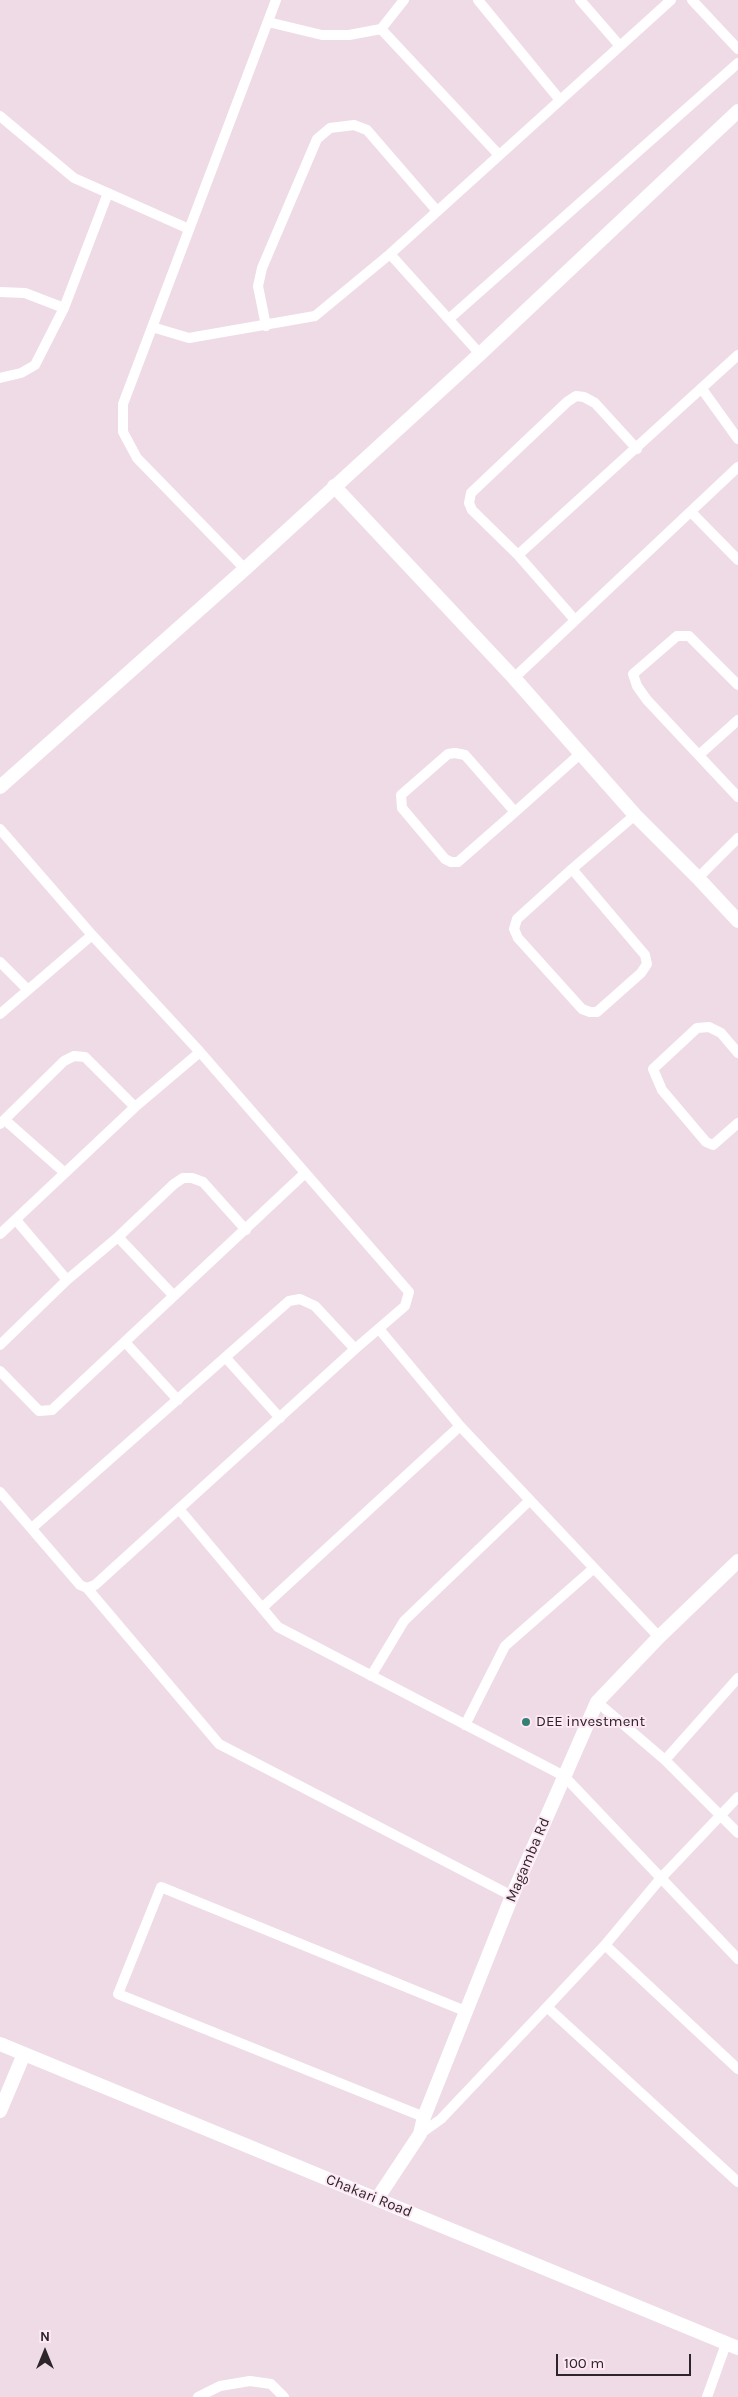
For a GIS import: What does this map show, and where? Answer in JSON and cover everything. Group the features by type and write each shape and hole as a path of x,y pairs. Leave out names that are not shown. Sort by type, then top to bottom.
{"street":[{"path":"245,569 137,458 123,432 123,404 276,0"},
{"path":"268,22 322,35 349,35 381,29 404,0"},
{"path":"478,0 560,100"},
{"path":"580,0 620,46"},
{"path":"152,327 189,338 315,316 390,254 671,0"},
{"path":"692,0 738,49"},
{"path":"381,29 499,155"},
{"path":"450,318 738,63"},
{"path":"0,787 245,569 480,354 738,111"},
{"path":"0,116 74,178 189,229"},
{"path":"266,326 258,286 262,268 317,139 330,128 354,125 367,130 437,211"},
{"path":"0,378 21,374 35,365 64,308 108,193"},
{"path":"390,254 450,318 480,354"},
{"path":"0,292 25,293 64,308"},
{"path":"518,555 637,449 738,355"},
{"path":"702,389 738,439"},
{"path":"575,620 518,555 472,510 469,503 471,493 567,402 576,396 584,397 595,403 637,449"},
{"path":"514,678 738,467"},
{"path":"334,486 514,678 635,815 738,921"},
{"path":"691,512 738,560"},
{"path":"738,685 689,636 677,636 633,674 637,686 646,700 700,754 738,797"},
{"path":"700,754 738,720"},
{"path":"515,812 465,755 455,752 448,754 401,795 402,808 445,859 451,862 458,862 515,812 580,754"},
{"path":"572,869 645,955 647,964 641,973 597,1012 582,1009 518,938 514,929 517,919 572,869 635,815"},
{"path":"0,829 92,935 200,1052 304,1174 409,1292 405,1306 95,1585 86,1588"},
{"path":"698,878 738,838"},
{"path":"0,1014 92,935"},
{"path":"0,962 27,989"},
{"path":"738,1053 721,1033 708,1027 697,1028 653,1069 662,1090 706,1142 714,1145 738,1123"},
{"path":"0,1234 135,1107 200,1052"},
{"path":"65,1173 2,1122 64,1062 74,1056 85,1057 135,1107"},
{"path":"0,1371 39,1411 52,1410 304,1174"},
{"path":"0,1345 67,1280 183,1178 192,1178 203,1182 246,1230"},
{"path":"16,1220 67,1280"},
{"path":"118,1237 173,1295"},
{"path":"32,1528 290,1301 300,1299 314,1306 355,1349"},
{"path":"379,1329 460,1426 659,1637"},
{"path":"125,1342 178,1400"},
{"path":"226,1358 280,1418"},
{"path":"262,1608 460,1426"},
{"path":"0,1492 80,1586 86,1588 219,1744 512,1896"},
{"path":"371,1676 404,1621 530,1500"},
{"path":"179,1509 278,1627 564,1776 738,1959"},
{"name":"Magamba Rd","path":"377,2199 420,2134 424,2117 512,1896 596,1702 659,1637 738,1561"},
{"path":"465,1725 505,1646 594,1568"},
{"path":"665,1760 738,1678"},
{"path":"596,1702 665,1760 738,1833"},
{"path":"420,2134 442,2119 547,2008 605,1945 661,1878 738,1797"},
{"path":"424,2117 118,1994 161,1887 465,2012"},
{"path":"605,1945 738,2069"},
{"path":"547,2008 738,2182"},
{"name":"Chakari Road","path":"0,2044 732,2346"},
{"path":"0,2110 24,2054"},
{"path":"707,2397 732,2346"},
{"path":"198,2397 220,2386 250,2381 271,2384 284,2397"}],"place":[{"name":"DEE investment","path":"526,1722"}]}
